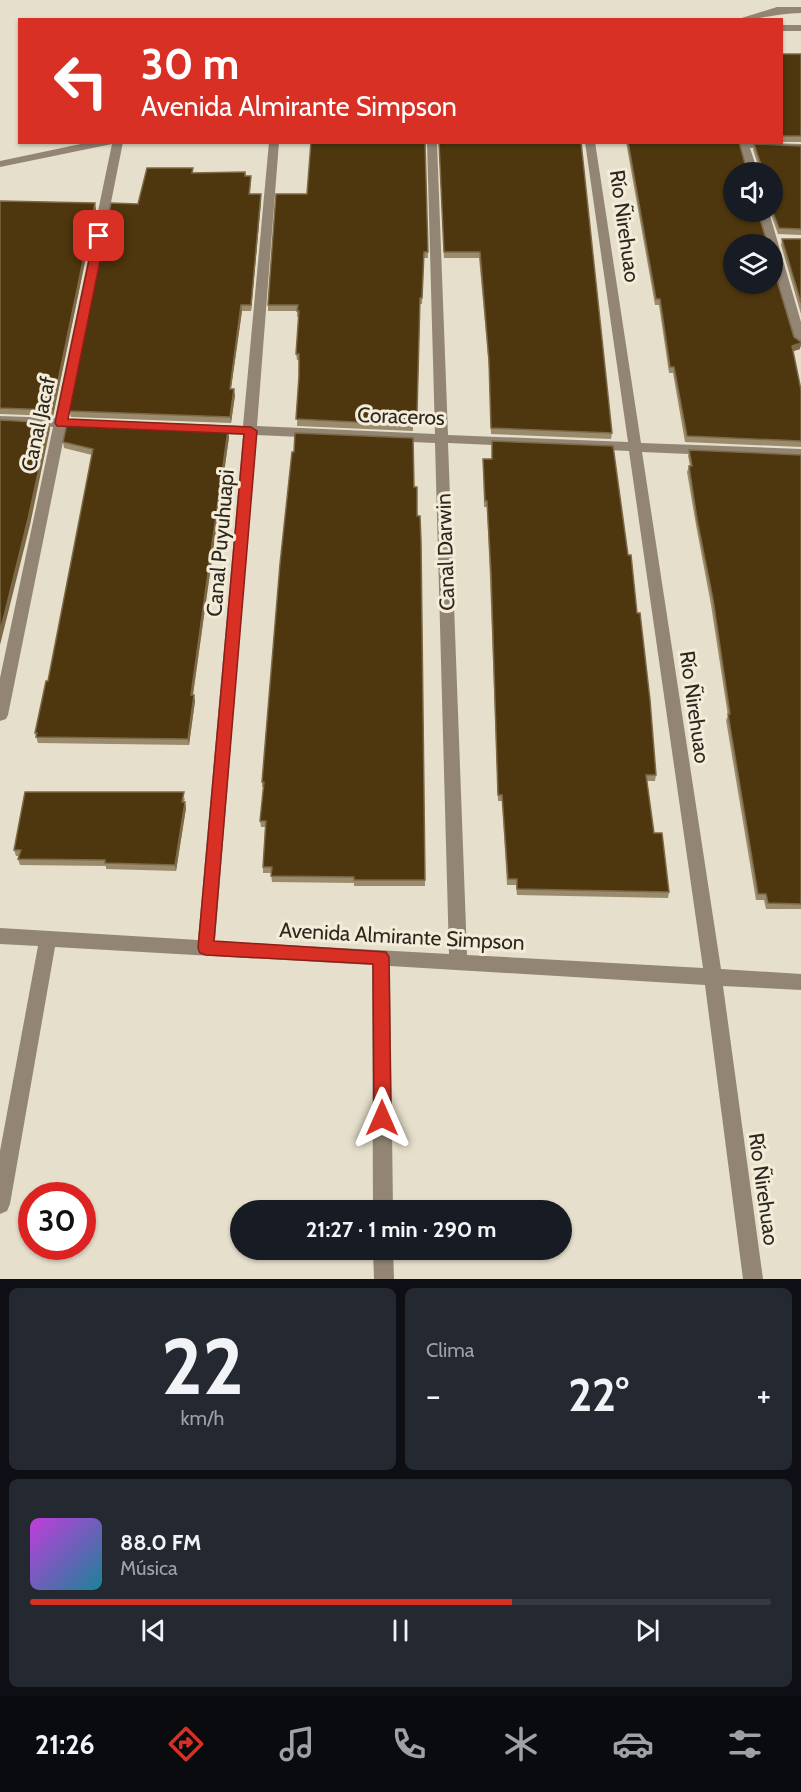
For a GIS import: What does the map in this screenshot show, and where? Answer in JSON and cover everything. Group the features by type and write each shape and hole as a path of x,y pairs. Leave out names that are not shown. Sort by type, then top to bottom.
{"street":[{"path":"745,18 776,5 801,8"},
{"path":"783,28 801,28"},
{"path":"0,164 99,144"},
{"name":"Canal Jacaf","path":"0,715 118,144"},
{"name":"Canal Puyuhuapi","path":"206,948 274,144"},
{"name":"Canal Darwin","path":"432,144 458,962"},
{"name":"Río Ñirehuao","path":"590,144 713,976 753,1279"},
{"path":"749,162 743,144 801,147"},
{"path":"768,222 776,239 800,338"},
{"name":"Coraceros","path":"0,420 801,454"},
{"name":"Avenida Almirante Simpson","path":"0,936 801,981"},
{"path":"0,1204 48,939"},
{"path":"381,957 383,1200"},
{"path":"383,1260 384,1279"}],"building":[{"path":"783,54 801,54 801,136 783,136"},
{"path":"311,144 425,144 428,252 424,252 422,298 420,298 417,412 413,412 413,425 296,419 299,376 299,354 296,354 298,305 268,305 276,194 307,194"},
{"path":"439,144 581,144 612,433 491,428 489,361 480,252 444,252"},
{"path":"628,144 740,144 745,162 723,162 723,222 761,222 765,234 723,234 723,294 781,294 794,337 801,342 792,346 801,390 801,441 687,436 674,367 670,367 660,299 656,299"},
{"path":"754,144 801,146 801,229 779,228 777,222 783,222 783,162 760,162"},
{"path":"147,168 193,168 192,173 245,172 245,176 251,176 249,194 261,194 251,305 241,305 230,389 234,389 230,417 69,411 111,203 138,204"},
{"path":"0,201 95,203 52,410 0,408"},
{"path":"783,239 801,239 801,303 783,242"},
{"path":"0,420 49,423 0,632"},
{"path":"67,423 228,430 191,695 194,695 188,739 36,737 93,449 63,442"},
{"path":"295,433 413,438 414,487 417,487 417,516 420,516 421,541 425,880 354,880 354,877 271,876 272,867 263,867 266,821 260,821 264,782 262,782 280,564"},
{"path":"492,441 613,446 628,555 631,555 637,613 640,613 650,700 656,775 646,775 654,833 662,833 669,892 517,889 517,879 508,879 502,795 498,795 491,573 483,459 492,459"},
{"path":"689,450 801,455 801,904 768,903 766,894 758,894 728,714 730,714 713,599 697,519 689,466 692,466"},
{"path":"25,792 184,792 182,802 185,802 175,865 105,863 105,860 18,859 21,850 14,850"}],"route":[{"path":"99,236 61,423 251,431 206,948 381,957 382,1118"}]}
